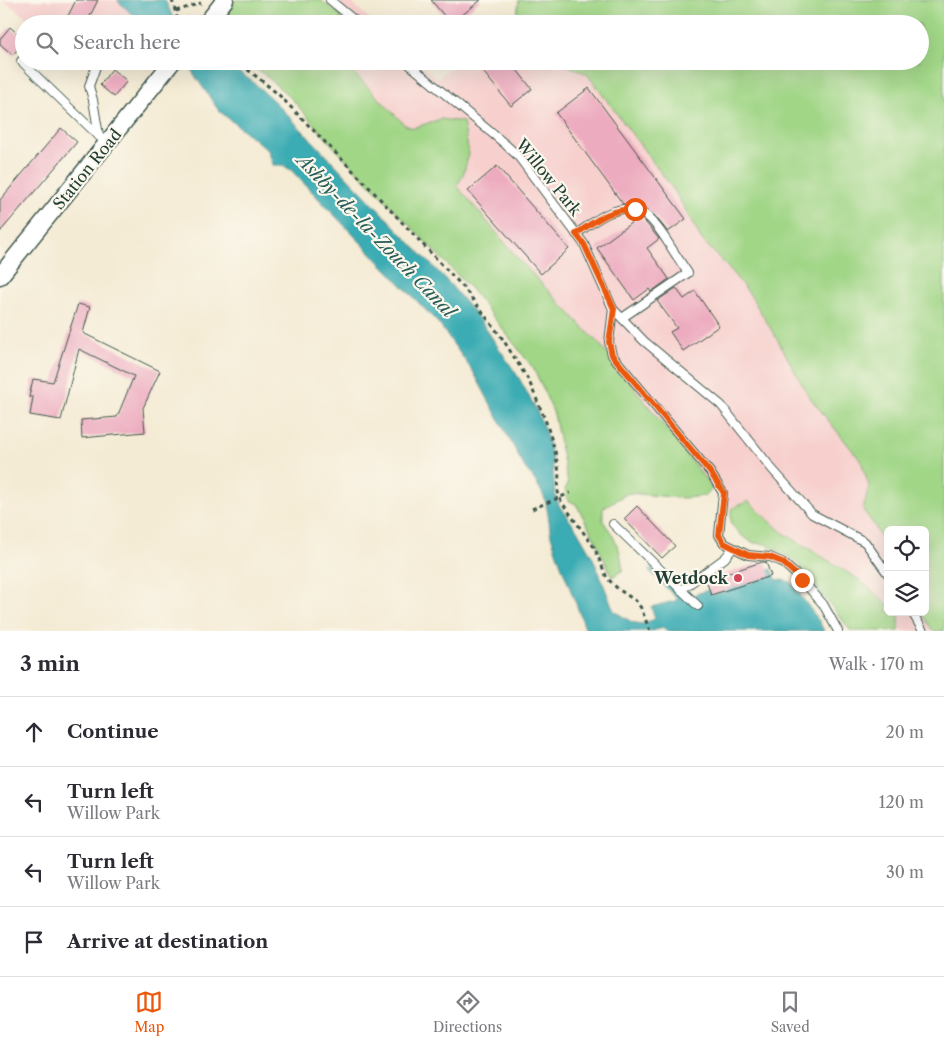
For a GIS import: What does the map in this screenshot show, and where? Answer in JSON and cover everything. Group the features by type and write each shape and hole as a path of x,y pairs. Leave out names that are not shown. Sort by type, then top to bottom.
{"street":[{"path":"213,15 225,0"},
{"name":"Station Road","path":"0,276 103,140 166,70"}],"lane":[{"path":"330,0 348,15"},
{"path":"29,70 103,140"},
{"path":"95,70 89,86 103,140"},
{"name":"Willow Park","path":"416,70 518,156 584,244 614,309 622,318 644,341 722,405 772,469 812,514 865,542 886,571"},
{"path":"576,234 611,212 621,209 641,211 654,222 688,273 622,318"},
{"path":"614,309 609,342 612,355 710,472 724,493 719,535 724,543 748,555 770,557 782,562 802,580 823,604 838,631"},
{"path":"613,524 698,606"},
{"path":"681,590 725,558 733,548"},
{"path":"914,616 923,631"}],"path":[{"path":"172,0 176,15"},
{"path":"248,70 278,94 366,183 464,288 502,338 529,381 546,422 559,472 558,492 561,501 594,547 607,578 618,589 636,601 641,608 650,631"},
{"path":"532,509 570,493"}],"shaded area":[{"path":"3,0 117,0 133,15 23,15"},
{"path":"340,0 349,0 365,15 340,15 333,10"},
{"path":"352,70 427,70 437,79 448,70 578,70 587,74 674,190 702,240 749,293 808,395 861,461 869,486 863,510 875,526 884,545 884,601 858,579 782,532 748,501 731,509 712,489 601,346 521,262 457,186 463,175 441,119 413,128 405,125"},
{"path":"898,616 924,616 933,631 899,631"}],"green space":[{"path":"236,0 320,0 341,15 225,15"},
{"path":"519,0 944,0 944,631 933,631 924,616 929,616 929,526 884,526 884,545 875,526 863,510 869,486 861,461 808,395 749,293 702,240 674,190 587,74 578,70 929,70 929,15 518,15"},
{"path":"258,70 351,70 405,125 413,128 441,119 463,122 469,154 463,175 457,186 521,262 601,346 712,489 704,496 683,498 628,493 603,508 603,521 612,534 620,552 623,570 612,577 594,537 576,504 568,500 565,489 568,484 554,414 534,369 472,290 333,146 292,99"},
{"path":"748,501 782,532 858,579 884,601 884,616 899,616 899,631 851,631 796,561 766,544 754,543 742,536 731,524 731,509"}],"water":[{"path":"117,0 165,0 172,15 133,15"},
{"name":"Ashby-de-la-Zouch Canal","path":"191,70 236,70 253,82 277,104 449,283 480,320 519,378 537,411 552,456 555,495 560,507 577,530 593,558 614,611 632,622 641,624 655,619 651,607 678,600 649,571 657,564 693,595 772,569 776,579 791,582 824,631 667,631 664,628 651,631 586,631 551,536 546,503 542,492 525,468 474,373 439,324 291,170 282,165 273,165 268,150 219,111"}],"building":[{"path":"76,0 98,0 90,15 68,15"},
{"path":"431,0 481,0 462,15 444,15"},
{"path":"10,27 15,31 15,52 13,55 0,44 0,39"},
{"path":"111,70 127,81 114,97 100,85"},
{"path":"482,70 517,70 532,89 511,106"},
{"path":"589,88 686,219 668,232 654,215 646,209 638,205 623,204 556,113"},
{"path":"61,128 77,142 0,232 0,200"},
{"path":"497,166 569,249 541,274 468,191"},
{"path":"632,215 641,218 659,239 647,248 669,279 651,292 649,289 634,300 597,248 635,220"},
{"path":"676,288 684,299 695,291 719,326 683,351 670,332 677,328 657,301"},
{"path":"78,304 90,307 83,333 160,371 143,408 145,432 82,438 81,420 117,417 134,376 79,349 61,420 30,415 33,397 29,397 33,379 53,382"},
{"path":"637,506 675,546 662,558 624,519"},
{"name":"Wetdock","path":"766,562 771,576 711,595 706,580"}],"place":[{"name":"Wetdock","path":"738,578"}],"route":[{"path":"635,209 621,209 611,212 576,234 584,244 614,309 609,342 612,355 710,472 724,493 719,535 724,543 748,555 770,557 782,562 802,580"}]}
